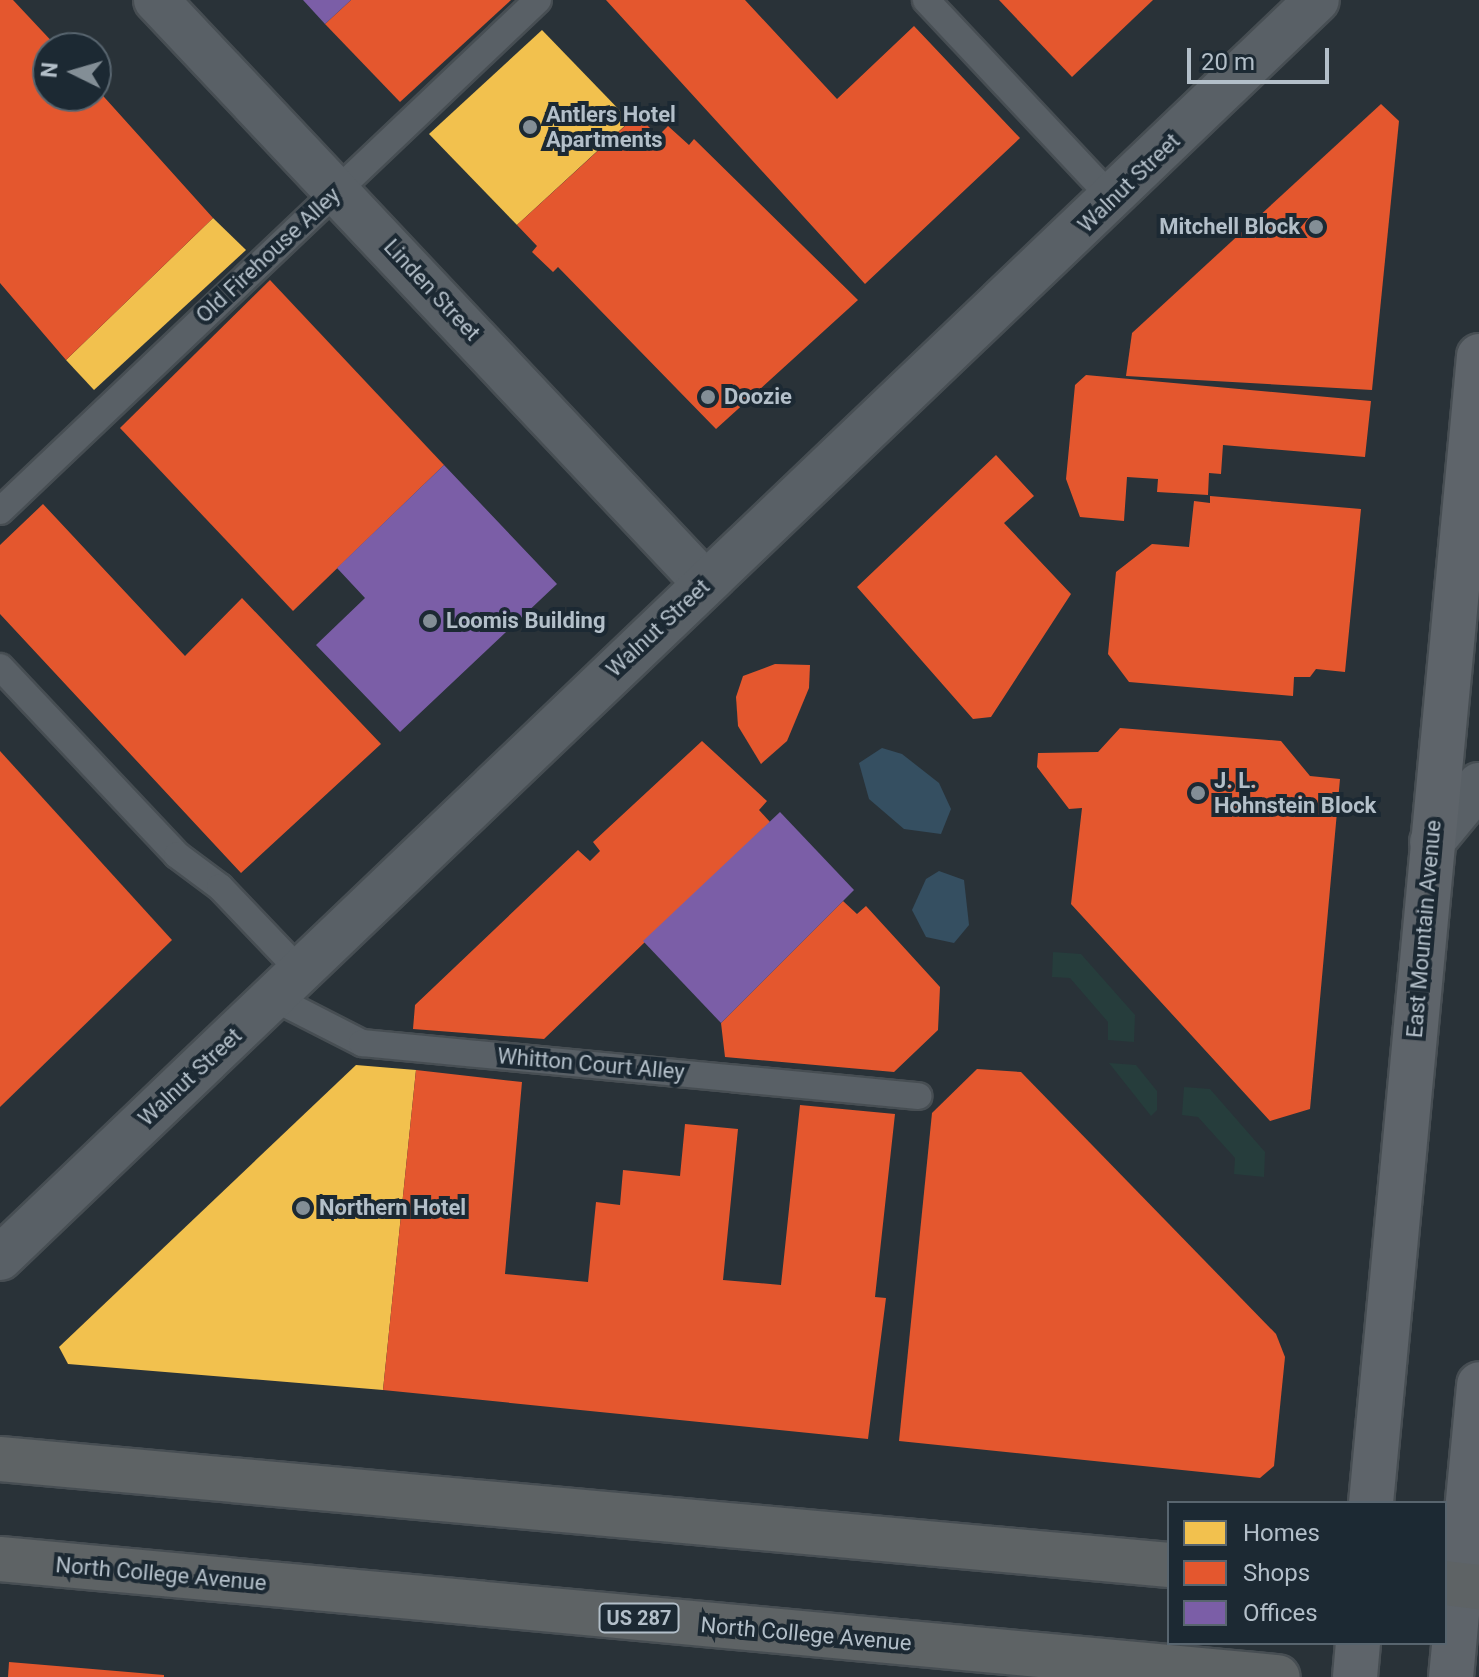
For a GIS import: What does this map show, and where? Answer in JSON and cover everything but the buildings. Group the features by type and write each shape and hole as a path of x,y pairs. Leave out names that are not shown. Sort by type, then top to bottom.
{"highway":[{"path":"0,1459 1167,1565"},
{"name":"North College Avenue","path":"0,1559 1278,1677"}],"street":[{"name":"Linden Street","path":"156,0 338,189 705,583"},
{"name":"Walnut Street","path":"4,1249 1113,199 1317,0"},
{"name":"East Mountain Avenue","path":"1371,1501 1432,842 1475,435 1479,356"},
{"path":"1432,842 1479,785"},
{"path":"1451,1677 1479,1384"},
{"path":"1355,1677 1358,1645"}],"lane":[{"name":"Old Firehouse Alley","path":"0,511 538,0"},
{"path":"926,0 1113,199"},
{"path":"0,667 177,855 220,887 287,984"},
{"name":"Whitton Court Alley","path":"287,984 362,1043 918,1096"}],"green space":[{"path":"1053,952 1081,954 1135,1015 1134,1042 1108,1040 1108,1022 1070,978 1052,977"},
{"path":"1109,1063 1136,1065 1157,1091 1157,1110 1151,1116"},
{"path":"1184,1087 1210,1089 1265,1152 1264,1177 1234,1174 1235,1158 1198,1117 1182,1115"}],"water":[{"path":"882,748 902,754 939,783 951,809 941,834 904,829 869,799 859,763"},
{"path":"939,871 964,880 969,925 954,943 926,937 912,910 926,879"}],"place":[{"name":"Antlers Hotel Apartments","path":"530,127"},
{"name":"Mitchell Block","path":"1316,227"},
{"name":"Doozie","path":"708,397"},
{"name":"Loomis Building","path":"430,621"},
{"name":"J. L. Hohnstein Block","path":"1198,793"},
{"name":"Northern Hotel","path":"303,1208"}]}
